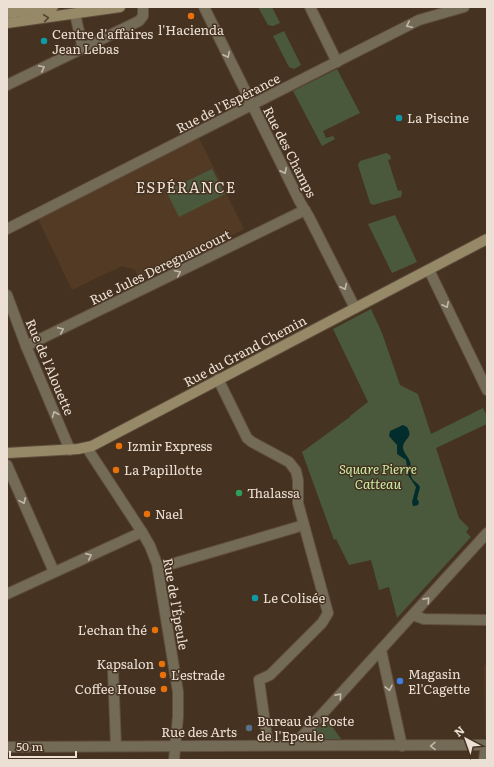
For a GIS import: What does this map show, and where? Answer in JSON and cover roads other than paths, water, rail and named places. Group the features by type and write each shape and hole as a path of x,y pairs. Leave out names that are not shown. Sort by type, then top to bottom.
{"main road":[{"path":"7,13 53,7"},
{"path":"7,23 120,7"},
{"name":"Rue du Grand Chemin","path":"7,453 70,450 87,448 97,444 218,379 487,239"}],"street":[{"path":"7,85 139,21 143,16 143,7"},
{"name":"Rue des Champs","path":"204,7 300,202 355,308"},
{"path":"310,7 337,62"},
{"name":"Rue de l'Espérance","path":"7,229 419,20 441,10 464,7"},
{"path":"75,14 83,49"},
{"name":"Rue Jules Deregnaucourt","path":"26,346 305,210"},
{"path":"429,270 487,390"},
{"name":"Rue de l'Alouette","path":"7,294 26,346 70,450"},
{"path":"218,379 247,438 289,462 296,471 298,480 298,503 304,520 304,525 328,613 322,623 270,675 259,680 268,745"},
{"name":"Rue de l'Épeule","path":"87,448 142,532 154,554 158,568 178,692 178,716 174,760"},
{"path":"7,465 54,572"},
{"path":"158,568 304,525"},
{"path":"7,594 142,532"},
{"path":"294,745 487,533"},
{"path":"413,615 424,619 487,620"},
{"path":"381,650 402,746"},
{"path":"113,671 116,746"},
{"name":"Rue des Arts","path":"7,747 176,745 486,745"},
{"path":"484,760 486,745"}],"water":[{"path":"403,425 407,427 409,436 403,449 410,462 412,478 420,487 417,499 419,502 418,505 414,506 412,502 416,487 408,475 406,460 397,454 397,445 389,436 390,431"}],"place":[{"name":"l'Hacienda","path":"191,16"},
{"name":"Centre d'affaires Jean Lebas","path":"44,41"},
{"name":"La Piscine","path":"399,118"},
{"name":"Izmir Express","path":"119,446"},
{"name":"La Papillotte","path":"116,470"},
{"name":"Thalassa","path":"239,493"},
{"name":"Nael","path":"147,514"},
{"name":"Le Colisée","path":"255,598"},
{"name":"L'echan thé","path":"155,630"},
{"name":"Kapsalon","path":"162,664"},
{"name":"L'estrade","path":"163,675"},
{"name":"Magasin El'Cagette","path":"400,681"},
{"name":"Coffee House","path":"164,689"},
{"name":"Bureau de Poste de l'Epeule","path":"249,728"}],"district":[{"name":"ESPÉRANCE","path":"186,188"}],"park label":[{"name":"Square Pierre Catteau","path":"378,476"}]}
